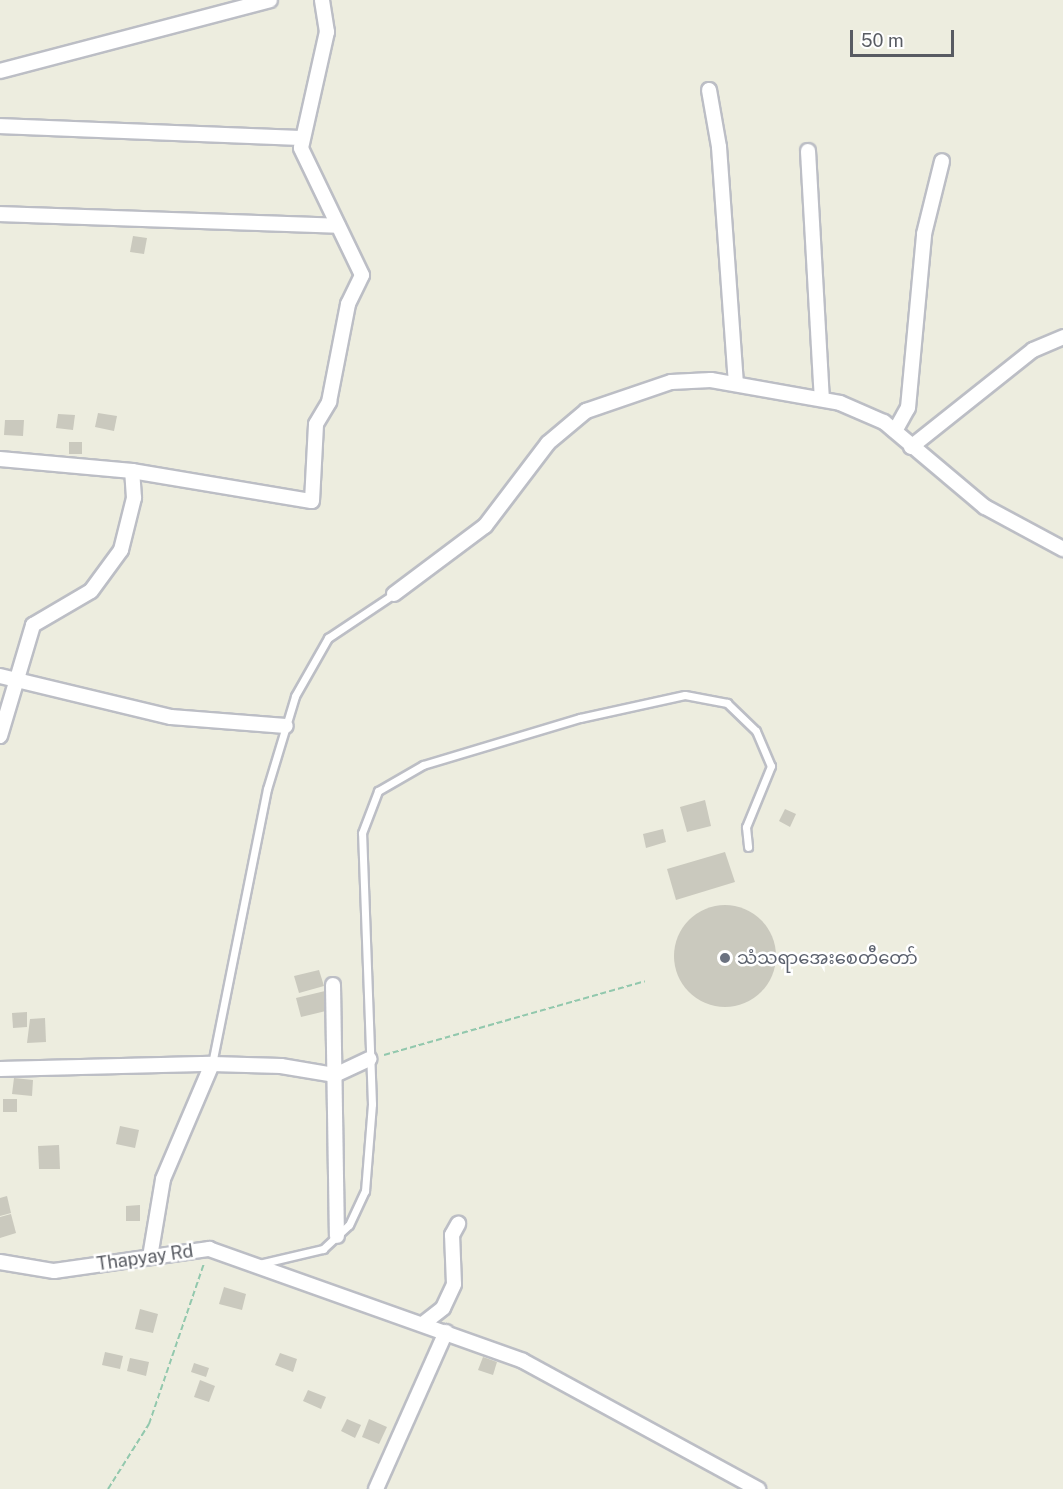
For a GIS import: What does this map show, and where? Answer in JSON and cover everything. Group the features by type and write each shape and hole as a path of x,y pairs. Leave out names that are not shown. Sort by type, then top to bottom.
{"street":[{"path":"0,71 190,17 270,0"},
{"path":"0,459 132,471 312,501 316,424 328,402 348,304 362,275 313,182 300,138 327,32 322,0"},
{"path":"709,90 719,147 736,383"},
{"path":"0,126 300,138"},
{"path":"808,151 822,399"},
{"path":"895,431 908,408 924,234 942,161"},
{"path":"0,214 338,226"},
{"path":"911,447 1033,350 1063,337"},
{"path":"394,594 485,526 548,443 586,411 671,382 736,383 822,399 884,422 985,507 1063,549"},
{"path":"0,736 33,625 91,591 121,550 134,498 132,471"},
{"path":"0,676 171,717 286,726"},
{"path":"333,985 337,1236"},
{"path":"0,1069 212,1064 281,1066 335,1075 370,1059"},
{"path":"150,1257 164,1179 212,1064"},
{"path":"423,1323 443,1308 454,1284 452,1235 458,1224"},
{"name":"Thapyay Rd","path":"0,1262 54,1271 209,1249 388,1309 523,1361 758,1489"},
{"path":"376,1489 446,1332"}],"lane":[{"path":"212,1064 267,789 295,696 328,638 394,594"},
{"path":"257,1265 324,1249 337,1236 365,1191 370,1059 362,833 378,791 423,765 580,718 685,695 727,703 756,730 771,766 746,826 748,847"}],"path":[{"path":"370,1059 645,981"},
{"path":"108,1489 149,1424 209,1249"}],"building":[{"path":"133,236 147,238 144,254 130,252"},
{"path":"98,413 117,416 114,431 95,427"},
{"path":"58,414 75,415 73,430 56,428"},
{"path":"5,420 24,420 23,436 4,435"},
{"path":"69,442 82,442 82,454 69,454"},
{"path":"705,800 711,826 687,832 680,807"},
{"path":"785,809 796,814 790,827 779,821"},
{"path":"663,829 666,842 646,848 643,834"},
{"path":"725,852 735,882 676,900 667,869"},
{"name":"သံသရာအေးစေတီတော်","path":"725,905 744,909 761,920 772,937 776,956 772,975 761,992 744,1003 725,1007 706,1003 689,992 678,975 674,956 678,937 689,920 706,909"},
{"path":"319,970 324,986 299,993 294,976"},
{"path":"325,991 330,1010 301,1017 296,998"},
{"path":"27,1012 27,1027 13,1028 12,1013"},
{"path":"45,1018 46,1042 27,1043 30,1019"},
{"path":"14,1078 33,1080 32,1096 12,1094"},
{"path":"3,1099 17,1099 17,1112 3,1112"},
{"path":"120,1126 139,1130 135,1148 116,1144"},
{"path":"59,1145 60,1169 39,1169 38,1146"},
{"path":"7,1196 11,1213 0,1216 0,1198"},
{"path":"140,1205 140,1221 126,1221 126,1206"},
{"path":"11,1214 16,1233 0,1238 0,1217"},
{"path":"224,1287 246,1294 242,1310 219,1304"},
{"path":"140,1309 158,1314 153,1333 135,1329"},
{"path":"105,1352 123,1356 120,1369 102,1365"},
{"path":"280,1353 297,1359 293,1372 275,1365"},
{"path":"483,1357 497,1362 493,1375 478,1370"},
{"path":"130,1358 149,1362 146,1376 127,1371"},
{"path":"194,1363 209,1368 206,1377 191,1372"},
{"path":"200,1380 215,1386 209,1402 194,1397"},
{"path":"308,1390 326,1397 321,1409 303,1401"},
{"path":"347,1419 361,1425 355,1438 341,1431"},
{"path":"369,1419 387,1427 379,1444 362,1437"}],"place":[{"name":"သံသရာအေးစေတီတော်","path":"725,958"}]}
